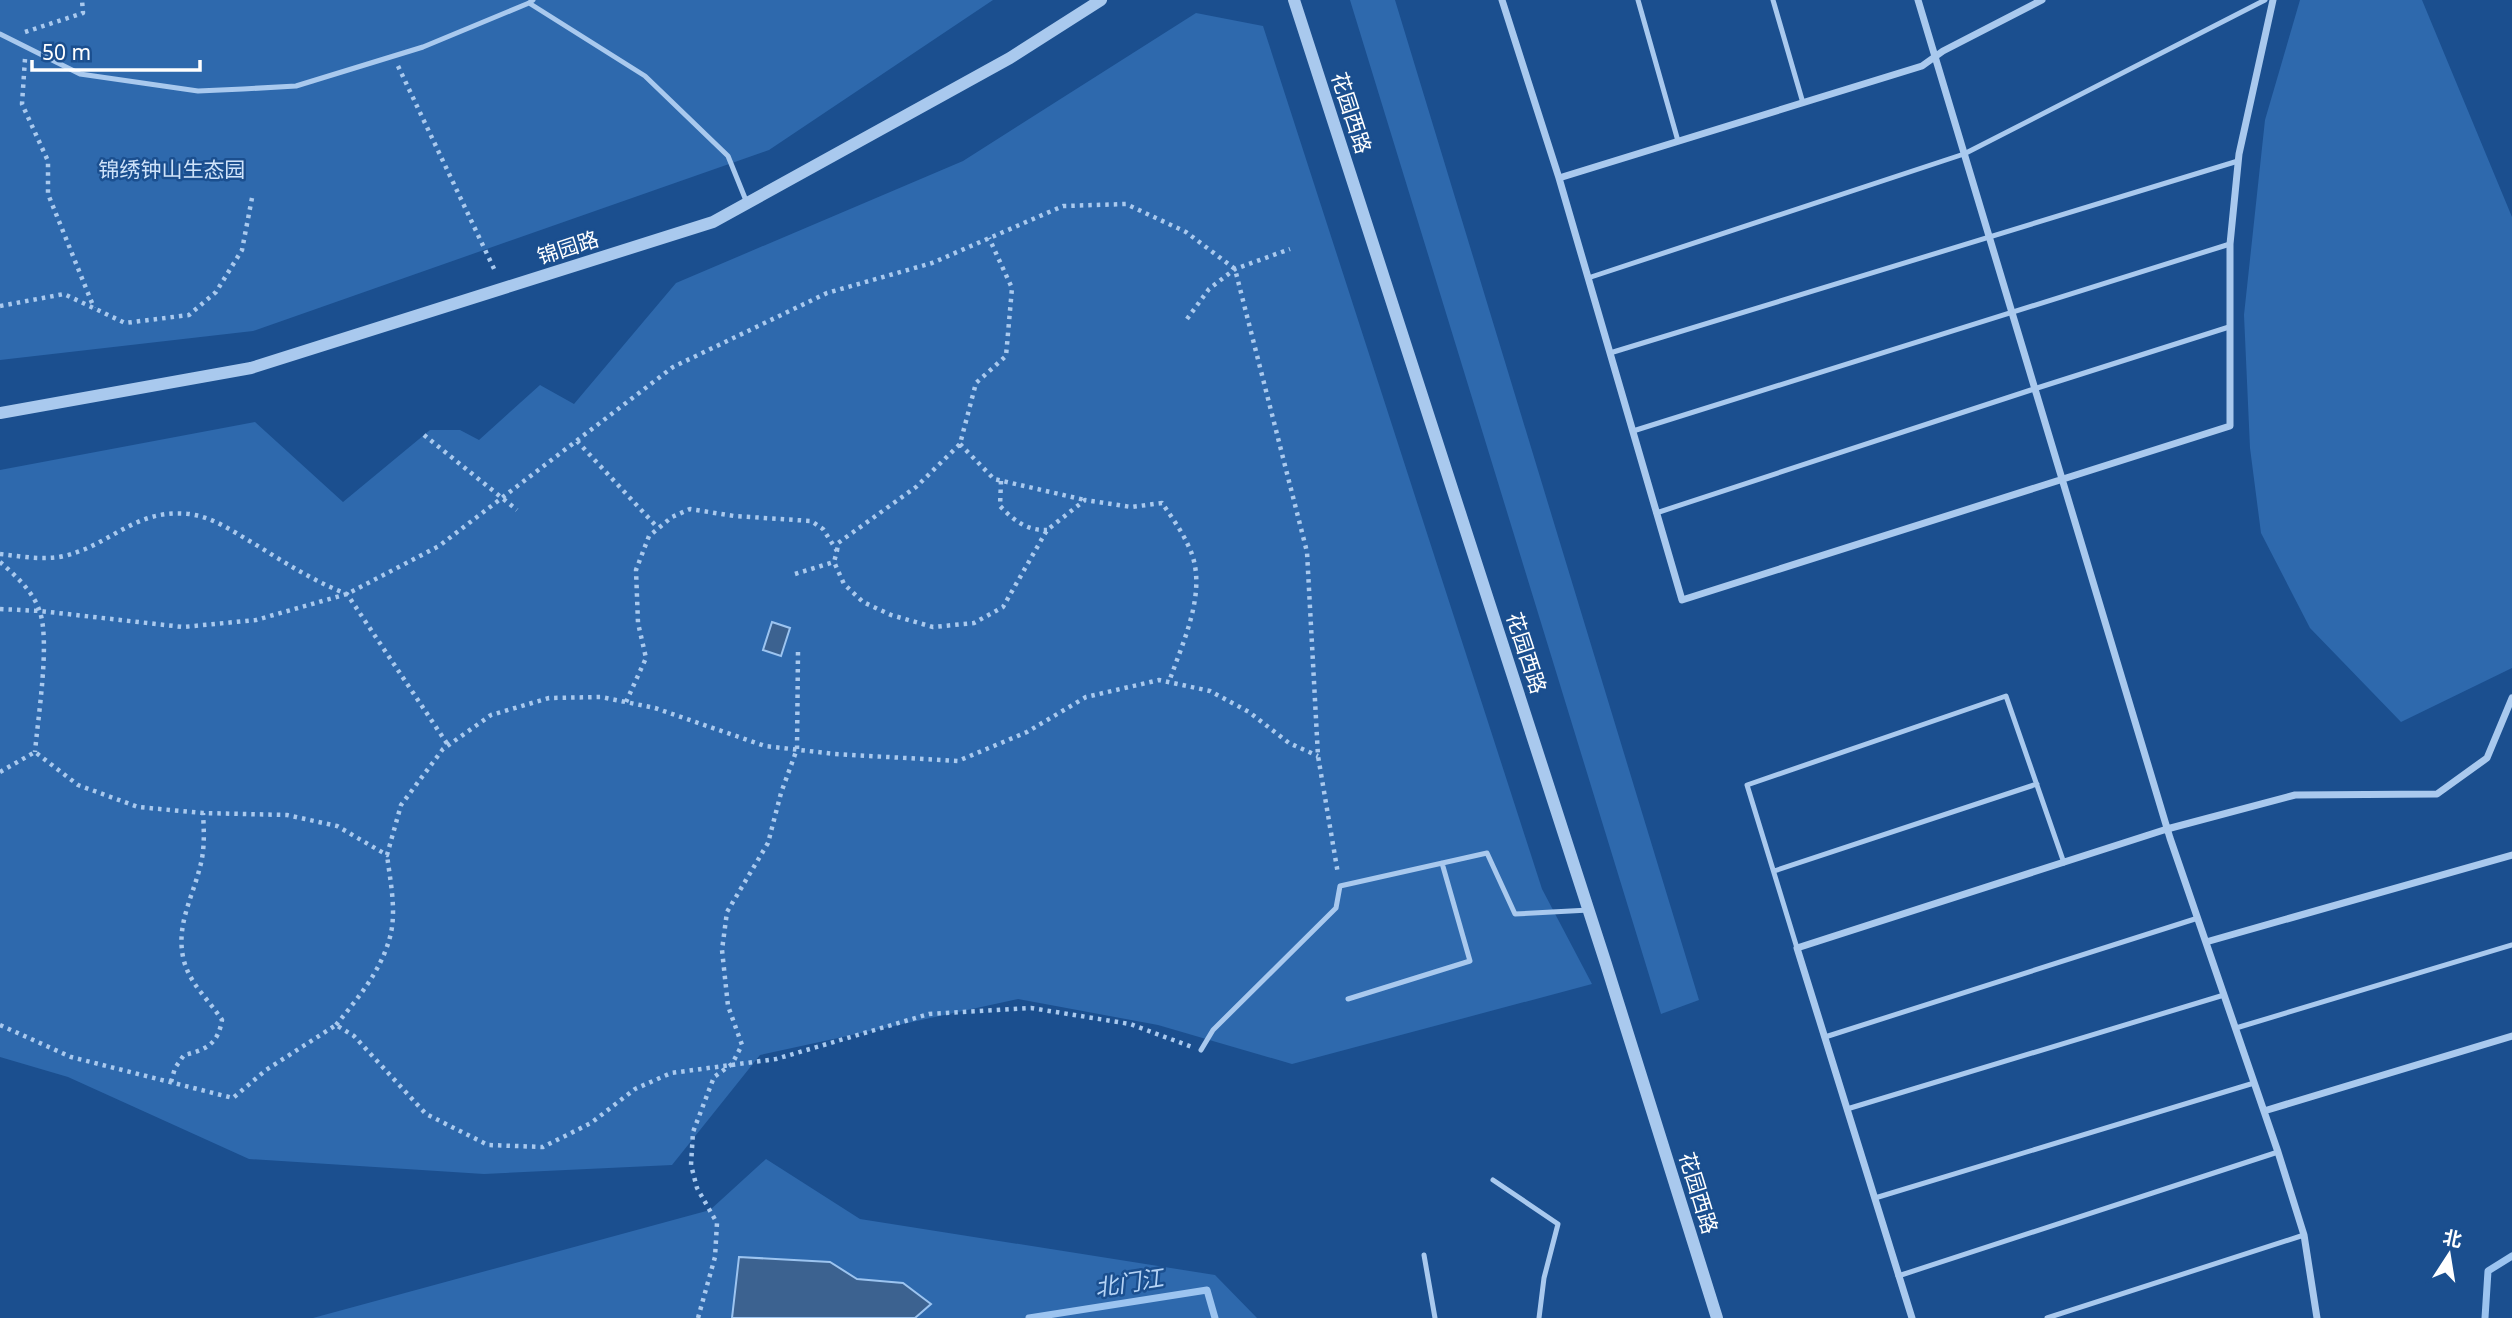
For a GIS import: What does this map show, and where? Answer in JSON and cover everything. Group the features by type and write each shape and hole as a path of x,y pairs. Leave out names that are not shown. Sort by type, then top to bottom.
{"street":[{"name":"锦园路","path":"0,413 251,368 713,222 1010,58 1101,0"},
{"name":"花园西路","path":"1294,0 1589,910 1717,1318"},
{"path":"1502,0 1559,178 1682,600 2230,426 2230,244 2238,161 2273,0"},
{"path":"1919,0 2167,829 2304,1235 2316,1318"},
{"path":"1559,178 1922,66 2042,0"},
{"path":"1912,1318 1797,948 2167,829 2295,795 2437,794 2487,758 2512,698"},
{"path":"2206,942 2512,855"},
{"path":"2264,1111 2512,1036"}],"lane":[{"path":"1638,0 1678,141"},
{"path":"1773,0 1803,103"},
{"path":"1588,278 1964,154 2265,0"},
{"path":"0,34 80,74 198,92 296,86 423,47 531,2 645,76 728,156 747,203"},
{"path":"1610,352 2238,161"},
{"path":"1633,431 2230,244"},
{"path":"1656,513 2034,388 2229,327"},
{"path":"1797,948 1747,785 2006,696 2064,863"},
{"path":"1774,871 2037,784"},
{"path":"1201,1050 1213,1030 1336,908 1340,886 1487,853 1515,914 1589,910"},
{"path":"1348,999 1470,961 1443,863"},
{"path":"1825,1037 2198,918"},
{"path":"2236,1028 2512,945"},
{"path":"1847,1109 2224,995"},
{"path":"1875,1198 2254,1083"},
{"path":"1898,1276 2278,1152"},
{"path":"1493,1180 1558,1224 1544,1278 1539,1318"},
{"path":"2047,1318 2304,1235"},
{"path":"1424,1255 1435,1318"}],"path":[{"path":"7,38 83,13 82,0"},
{"path":"26,47 22,104 48,161 48,194 94,308"},
{"path":"393,56 503,288"},
{"path":"0,306 64,294 125,323 189,315 216,292 242,250 253,198"},
{"path":"0,609 183,627 256,620 347,594 439,546 673,367 827,293 932,263 1063,206 1126,204 1186,232 1235,269 1307,552 1318,756 1340,886"},
{"path":"989,238 1012,288 1006,356 975,383 960,444 916,488 838,543 834,562 844,584 863,602 891,615 933,627 974,622 1003,607 1047,530 1085,500"},
{"path":"1187,319 1209,289 1235,269 1290,249"},
{"path":"424,435 517,510"},
{"path":"577,441 658,528"},
{"path":"960,444 994,479 1085,500 1131,507 1162,503 1189,547 1195,568 1196,592 1169,682"},
{"path":"1001,481 1000,506 1006,513 1012,519 1035,530 1047,530"},
{"path":"626,702 646,659 638,624 636,570 649,536 672,517 690,509 734,516 811,521 823,529 837,551"},
{"path":"0,554 36,558 60,557 94,545 130,524 156,514 189,514 214,520 321,584 347,594 448,745"},
{"path":"0,562 23,582 40,611 43,636 35,751"},
{"path":"796,574 834,562"},
{"path":"698,1318 715,1257 717,1223 698,1188 691,1165 693,1132 714,1077 732,1064 742,1045 728,1006 722,950 727,912 768,843 797,749 799,651"},
{"path":"0,1025 71,1058 233,1098 266,1070 336,1025 362,994 391,935 392,899 387,855 401,806 448,745 491,715 549,698 601,697 655,708 765,746 958,761 1027,732 1086,697 1159,680 1210,691 1249,712 1289,743 1318,756"},
{"path":"0,772 35,751"},
{"path":"35,751 78,785 138,807 203,813 287,815 337,826 387,855"},
{"path":"171,1082 175,1068 184,1055 199,1052 220,1034 222,1020 195,986 184,962 180,933 204,848 203,813"},
{"path":"336,1025 354,1036 426,1114 488,1144 543,1147 591,1123 635,1089 671,1073 776,1059 929,1014 1031,1008 1130,1024 1201,1050"}],"green space":[{"name":"锦绣钟山生态园","path":"0,0 993,0 769,150 253,331 0,360"},
{"path":"1350,0 1395,0 1699,1000 1661,1014"},
{"path":"2300,0 2422,0 2512,217 2512,668 2401,722 2310,628 2261,533 2250,448 2244,315 2265,120"},
{"path":"1196,13 1263,26 1542,889 1592,984 1292,1064 1158,1025 1018,999 760,1055 672,1165 484,1174 249,1159 68,1077 0,1057 0,470 255,422 343,502 430,430 460,430 479,440 540,385 574,404 676,283 963,161"},
{"path":"766,1159 860,1219 1215,1275 1257,1318 313,1318 710,1210"}],"shaded area":[{"path":"772,622 790,628 781,656 763,650"},
{"path":"739,1257 830,1262 857,1279 903,1283 931,1304 915,1318 732,1318"}],"waterway":[{"name":"北门江","path":"2485,1318 2488,1271 2512,1256"},
{"name":"北门江","path":"1029,1318 1207,1290 1215,1318"}]}
